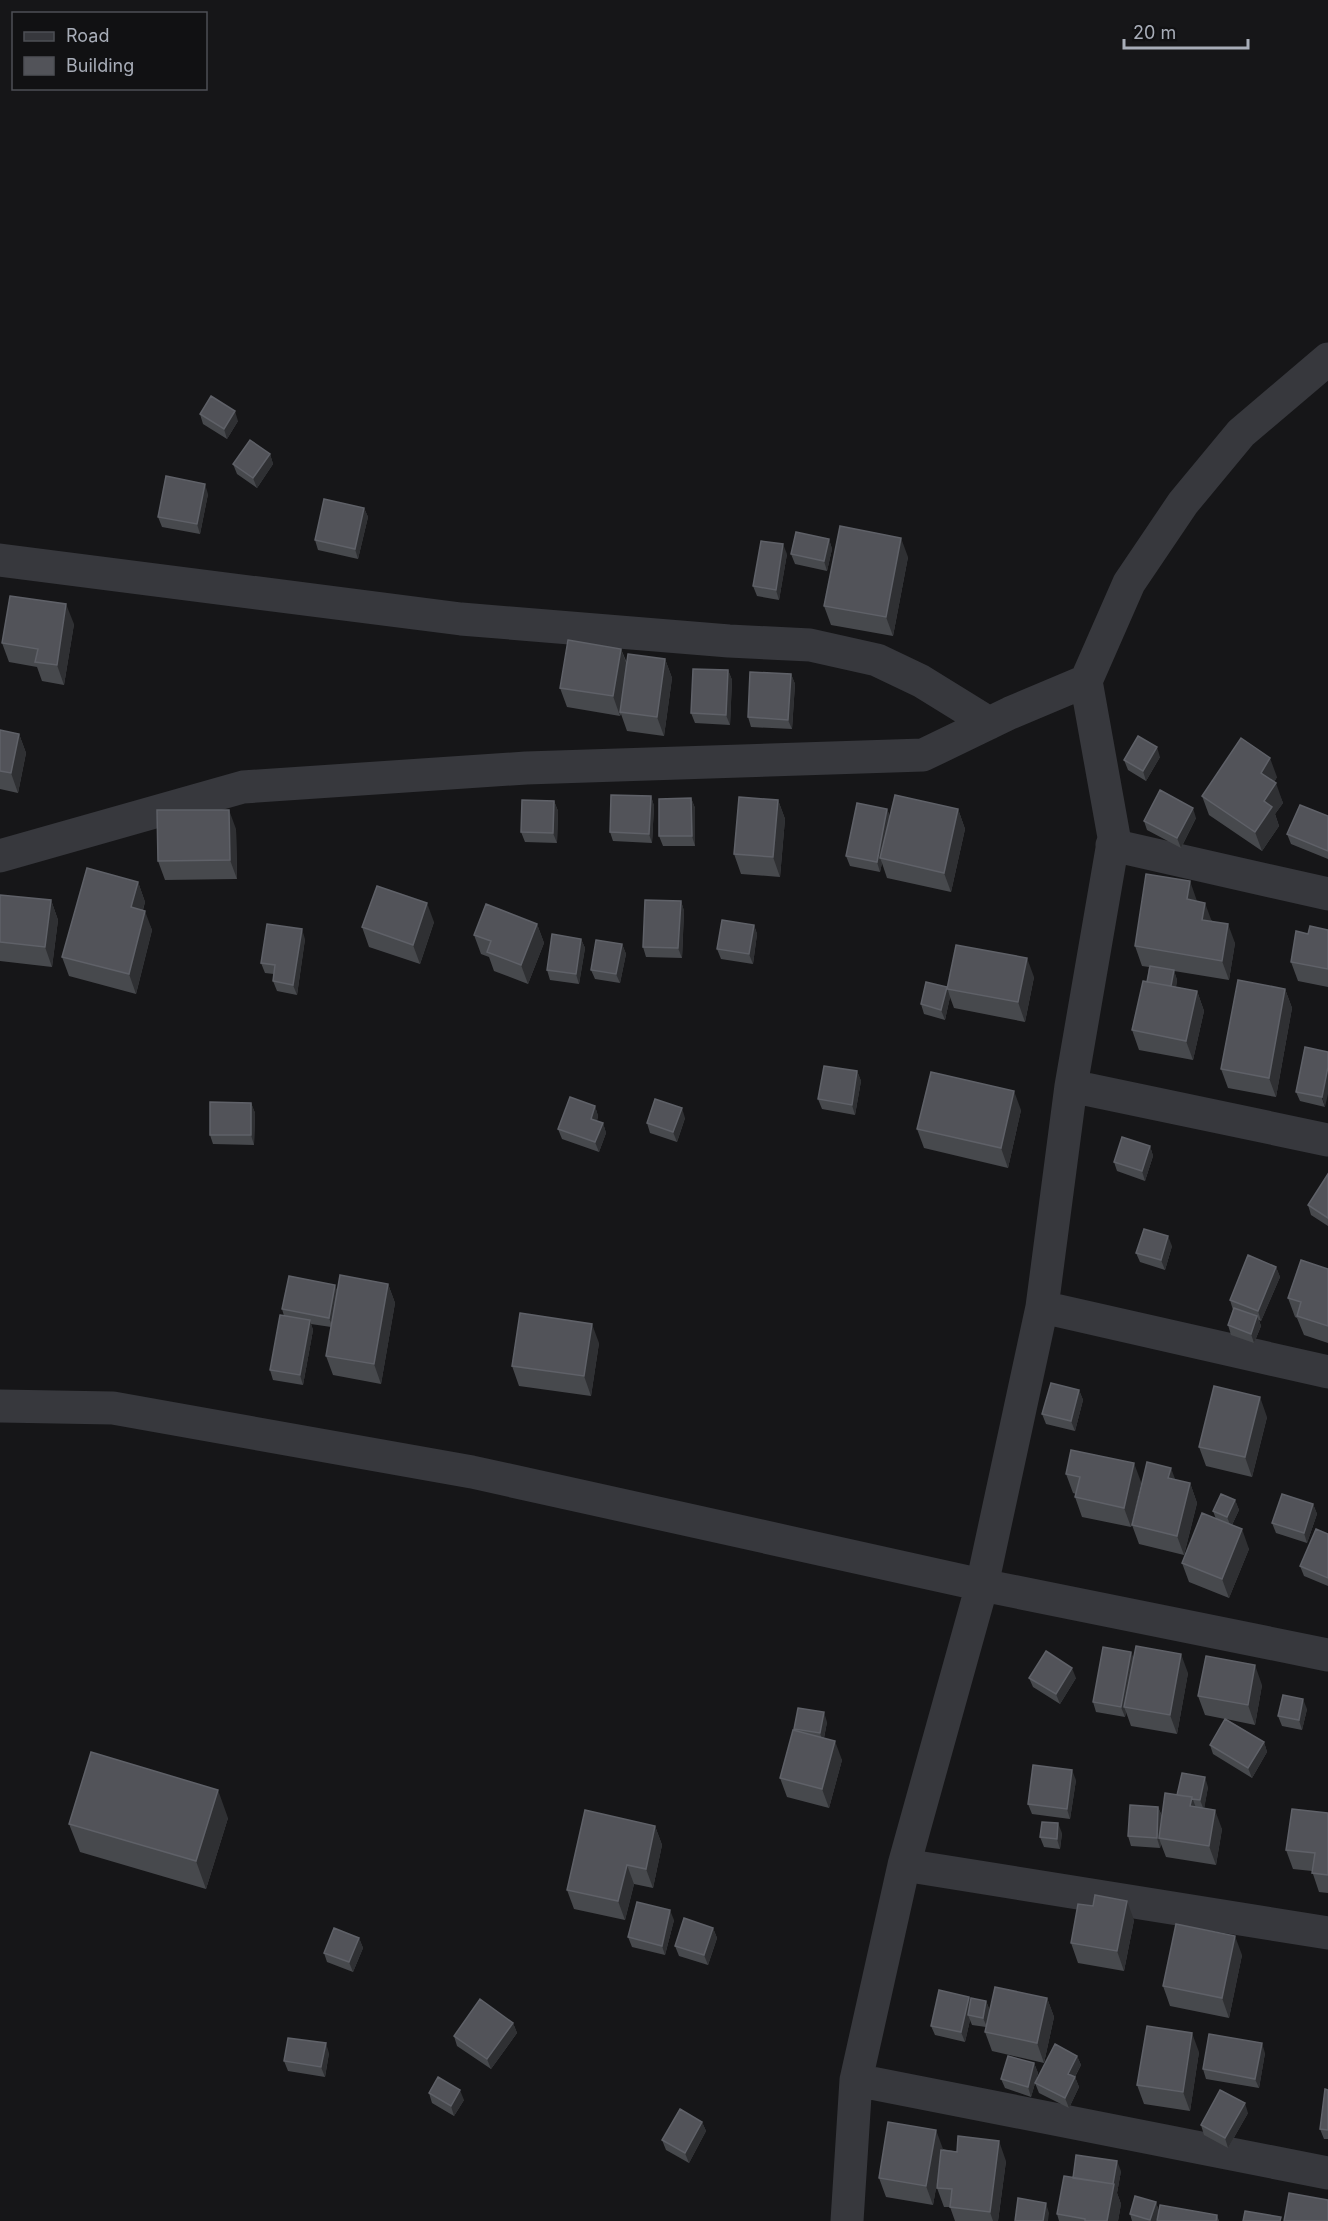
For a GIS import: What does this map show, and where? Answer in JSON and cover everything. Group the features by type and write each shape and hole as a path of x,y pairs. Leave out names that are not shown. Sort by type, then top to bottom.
{"street":[{"path":"847,2221 856,2080 904,1865 982,1585 1042,1307 1071,1086 1114,837 1086,681 1129,584 1183,503 1241,433 1328,358"},
{"path":"0,560 461,619 729,641 810,645 877,660 921,681 988,723"},
{"path":"0,856 243,787 526,768 923,755 988,723 1086,681"},
{"path":"1112,845 1328,894"},
{"path":"1071,1086 1328,1140"},
{"path":"1042,1307 1328,1372"},
{"path":"0,1406 113,1408 472,1472 982,1585 1328,1654"},
{"path":"904,1865 1328,1934"},
{"path":"856,2080 1328,2173"}],"building":[{"path":"211,396 235,411 224,429 200,414"},
{"path":"250,440 270,454 253,478 233,464"},
{"path":"166,476 205,484 197,524 158,517"},
{"path":"324,499 364,508 355,549 315,540"},
{"path":"840,526 901,538 886,617 824,606"},
{"path":"796,532 829,539 824,561 791,554"},
{"path":"761,541 783,544 776,590 753,586"},
{"path":"10,596 66,604 57,665 35,662 38,649 2,643"},
{"path":"568,640 621,649 613,696 560,688"},
{"path":"628,654 665,659 657,717 620,712"},
{"path":"693,669 728,670 726,715 691,713"},
{"path":"750,672 791,674 788,720 748,717"},
{"path":"0,730 19,734 11,773 0,771"},
{"path":"1138,736 1157,747 1143,771 1124,760"},
{"path":"1241,738 1270,758 1261,773 1276,783 1264,801 1272,807 1255,832 1202,796"},
{"path":"1160,790 1193,808 1177,838 1144,821"},
{"path":"611,795 651,796 649,834 610,832"},
{"path":"895,795 958,809 944,873 880,858"},
{"path":"739,797 778,800 773,857 734,854"},
{"path":"691,798 692,836 659,836 659,799"},
{"path":"522,800 554,801 553,833 521,832"},
{"path":"857,803 887,809 877,862 846,856"},
{"path":"1300,805 1328,816 1328,851 1287,834"},
{"path":"157,810 229,810 230,860 158,861"},
{"path":"87,868 138,882 131,907 145,911 129,974 62,957"},
{"path":"1146,874 1190,881 1187,899 1205,903 1202,920 1228,924 1222,961 1135,946"},
{"path":"377,886 427,903 413,945 362,927"},
{"path":"0,895 51,900 45,947 0,942"},
{"path":"645,900 681,901 678,948 643,947"},
{"path":"486,904 537,924 521,965 487,952 491,941 474,935"},
{"path":"722,920 754,925 749,954 717,949"},
{"path":"267,924 302,929 293,985 273,981 275,965 261,963"},
{"path":"1310,926 1328,930 1328,969 1291,962 1296,931 1308,934"},
{"path":"552,934 581,939 576,974 547,970"},
{"path":"596,940 622,944 616,974 591,970"},
{"path":"956,945 1027,958 1018,1002 947,989"},
{"path":"1150,966 1174,970 1171,986 1147,982"},
{"path":"1238,980 1285,989 1269,1078 1221,1069"},
{"path":"1143,981 1197,991 1186,1041 1132,1030"},
{"path":"926,982 947,987 941,1010 921,1004"},
{"path":"1305,1047 1328,1052 1328,1067 1322,1097 1296,1092"},
{"path":"824,1066 857,1071 852,1105 818,1099"},
{"path":"931,1072 1014,1091 1001,1148 917,1129"},
{"path":"570,1097 595,1106 591,1119 603,1123 595,1142 558,1129"},
{"path":"655,1099 682,1108 673,1132 647,1123"},
{"path":"210,1102 251,1103 251,1135 210,1135"},
{"path":"1122,1137 1150,1146 1142,1171 1114,1162"},
{"path":"1328,1174 1328,1218 1308,1205"},
{"path":"1144,1229 1168,1236 1161,1260 1136,1253"},
{"path":"1248,1255 1276,1267 1258,1311 1230,1300"},
{"path":"1301,1260 1328,1269 1328,1326 1297,1316 1301,1302 1288,1298"},
{"path":"340,1275 388,1284 374,1364 326,1356"},
{"path":"289,1276 335,1285 329,1318 282,1309"},
{"path":"1234,1308 1257,1316 1251,1334 1228,1325"},
{"path":"520,1313 592,1324 584,1376 512,1366"},
{"path":"280,1315 310,1320 300,1375 270,1370"},
{"path":"1051,1383 1079,1390 1071,1421 1042,1414"},
{"path":"1214,1386 1260,1397 1245,1457 1199,1447"},
{"path":"1071,1450 1134,1463 1124,1508 1075,1497 1080,1477 1066,1474"},
{"path":"1147,1462 1171,1468 1168,1478 1190,1483 1177,1536 1132,1525"},
{"path":"1221,1494 1235,1500 1227,1517 1213,1511"},
{"path":"1282,1494 1313,1504 1304,1533 1272,1523"},
{"path":"1202,1513 1242,1529 1222,1579 1182,1563"},
{"path":"1316,1529 1328,1534 1328,1578 1300,1566"},
{"path":"1136,1646 1181,1654 1170,1715 1124,1707"},
{"path":"1103,1647 1131,1652 1121,1707 1093,1702"},
{"path":"1046,1651 1072,1668 1056,1694 1029,1678"},
{"path":"1206,1656 1255,1665 1248,1705 1198,1696"},
{"path":"1283,1695 1303,1699 1299,1720 1278,1716"},
{"path":"798,1708 824,1712 820,1733 794,1729"},
{"path":"1225,1719 1264,1742 1248,1768 1210,1745"},
{"path":"793,1730 835,1741 822,1789 780,1778"},
{"path":"91,1752 218,1790 196,1861 69,1824"},
{"path":"1033,1765 1072,1770 1067,1809 1028,1804"},
{"path":"1182,1773 1205,1777 1200,1800 1177,1795"},
{"path":"1165,1793 1192,1797 1190,1806 1215,1810 1209,1846 1159,1838"},
{"path":"1130,1805 1158,1807 1157,1838 1128,1836"},
{"path":"1292,1809 1328,1813 1328,1875 1312,1873 1315,1853 1286,1850"},
{"path":"585,1810 655,1826 646,1869 627,1865 618,1901 567,1890"},
{"path":"1042,1822 1058,1823 1057,1839 1040,1837"},
{"path":"1095,1895 1127,1901 1117,1951 1071,1943 1078,1904 1093,1906"},
{"path":"637,1902 670,1910 662,1946 628,1937"},
{"path":"684,1918 713,1928 704,1955 675,1946"},
{"path":"1176,1924 1235,1936 1222,1998 1163,1986"},
{"path":"334,1928 359,1938 349,1962 324,1953"},
{"path":"995,1987 1047,1998 1037,2043 985,2032"},
{"path":"939,1990 969,1997 961,2032 931,2026"},
{"path":"971,1998 986,2001 983,2018 968,2015"},
{"path":"480,1999 513,2023 487,2059 454,2036"},
{"path":"1147,2026 1192,2033 1183,2092 1137,2085"},
{"path":"1209,2034 1262,2043 1255,2079 1203,2069"},
{"path":"288,2038 326,2043 321,2067 284,2061"},
{"path":"1055,2044 1077,2056 1068,2074 1075,2077 1065,2098 1035,2083"},
{"path":"1008,2056 1034,2063 1028,2087 1001,2079"},
{"path":"438,2077 460,2090 451,2106 429,2093"},
{"path":"1325,2089 1328,2090 1328,2130 1320,2129"},
{"path":"1220,2090 1245,2103 1225,2138 1201,2125"},
{"path":"680,2109 702,2122 685,2153 662,2140"},
{"path":"888,2122 936,2130 926,2186 879,2178"},
{"path":"958,2136 999,2141 990,2212 950,2207 952,2189 937,2188 941,2150 957,2152"},
{"path":"1076,2155 1117,2161 1113,2184 1073,2178"},
{"path":"1064,2176 1114,2184 1107,2221 1085,2221 1085,2219 1057,2214"},
{"path":"1289,2193 1328,2200 1328,2221 1284,2221"},
{"path":"1135,2196 1156,2202 1150,2220 1130,2214"},
{"path":"1018,2198 1046,2203 1043,2221 1015,2221"},
{"path":"1160,2205 1217,2215 1216,2221 1157,2221"},
{"path":"1245,2211 1281,2217 1280,2221 1243,2221"}]}
